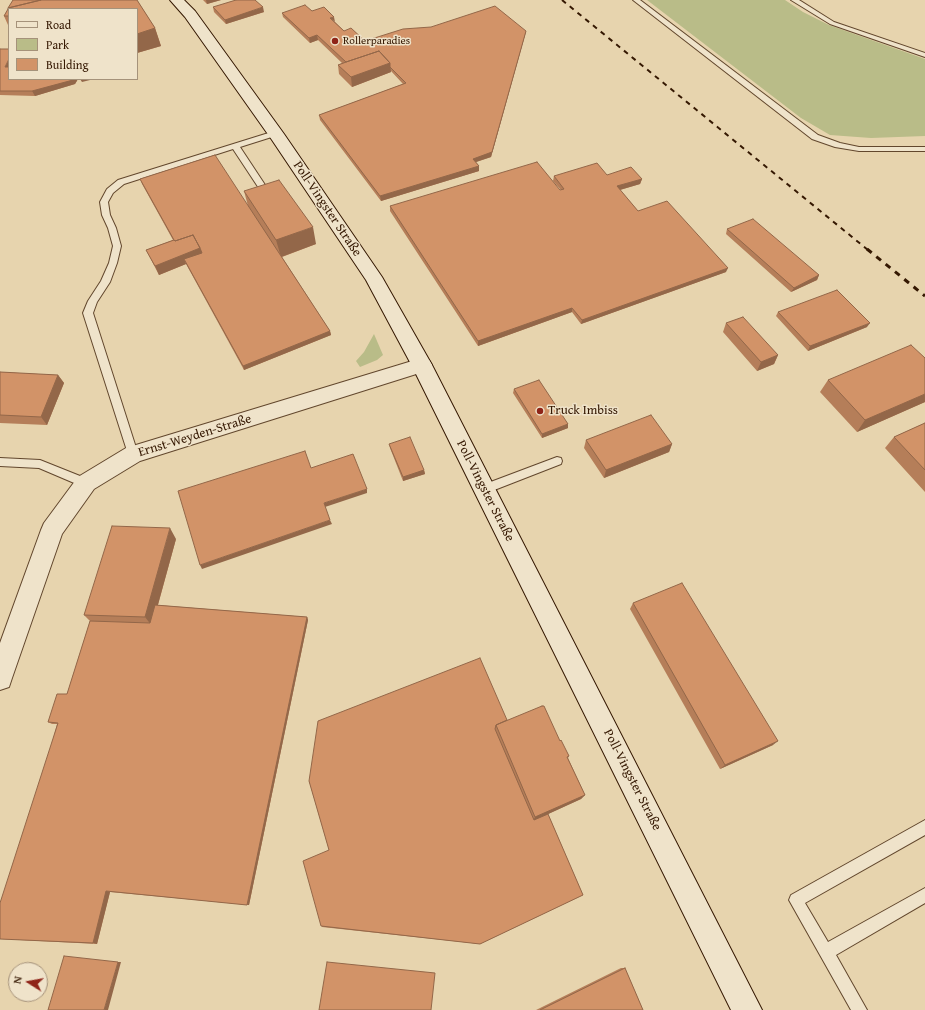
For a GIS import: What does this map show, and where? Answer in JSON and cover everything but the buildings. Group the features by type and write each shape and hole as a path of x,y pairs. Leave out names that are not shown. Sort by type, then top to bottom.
{"street":[{"name":"Poll-Vingster Straße","path":"177,0 190,14 275,133 373,277 422,365 747,1010"},
{"name":"Ernst-Weyden-Straße","path":"0,678 6,641 52,530 86,483 134,454 422,365"}],"lane":[{"path":"636,0 815,137 838,145 859,149 925,149"},
{"path":"794,0 832,23 925,55"},
{"path":"134,454 88,313 93,301 111,270 116,246 112,228 106,215 104,202 110,191 121,182 275,133"},
{"path":"235,146 269,198"},
{"path":"484,489 557,461"},
{"path":"0,462 40,464 86,483"},
{"path":"859,1010 796,900 923,832"},
{"path":"826,952 925,895"}],"green space":[{"path":"647,0 785,0 803,12 829,25 925,59 925,136 871,138 830,135 801,118"},
{"path":"374,334 383,355 377,360 360,367 356,361 364,352"}],"railway":[{"path":"562,0 868,250"},
{"path":"867,249 925,296"}],"place":[{"name":"Rollerparadies","path":"335,41"},
{"name":"Truck Imbiss","path":"540,411"}]}
